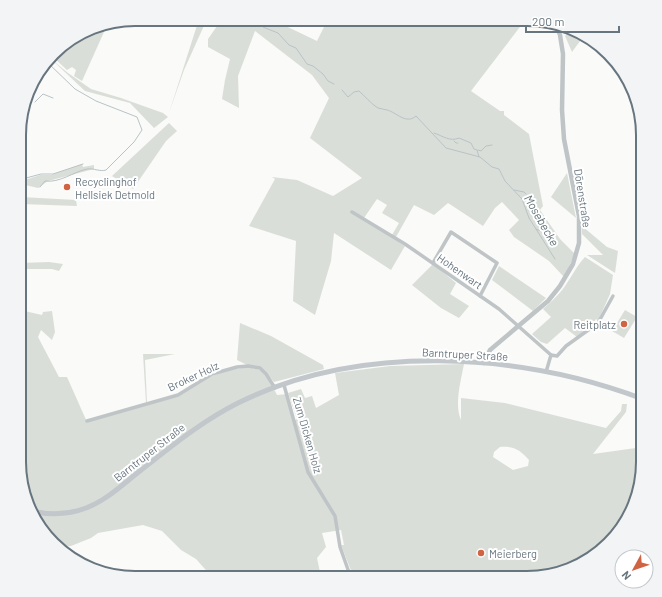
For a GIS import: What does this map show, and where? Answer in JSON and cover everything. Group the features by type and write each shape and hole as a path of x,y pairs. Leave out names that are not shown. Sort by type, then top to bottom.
{"main road":[{"name":"Barntruper Straße","path":"39,512 48,514 64,513 94,504 111,494 207,421 237,404 284,385 335,372 391,364 438,361 484,363 546,372 594,382 636,397"}],"street":[{"name":"Dörenstraße","path":"484,363 490,350 548,301 560,286 573,264 579,243 579,216 564,139 562,110 563,54 558,31"},
{"name":"Hohenwart","path":"352,212 433,263 480,296 551,355"},
{"path":"433,263 451,232 497,263 480,296"},
{"path":"546,372 551,355 557,356 566,346 596,326 613,296"},
{"name":"Broker Holz","path":"87,421 178,395 212,374 237,367 248,366 260,368 275,388"},
{"name":"Zum Dicken Holz","path":"284,385 308,472 335,516 340,547 349,571"}],"shaded area":[{"path":"197,26 204,26 184,70 169,113"},
{"path":"217,26 286,26 317,41 324,26 521,26 471,91 500,111 504,111 504,115 529,134 543,206 540,210 560,239 575,254 564,277 549,261 514,237 509,230 519,220 502,202 495,208 483,226 448,203 434,215 414,205 396,237 392,235 399,223 382,213 387,205 377,199 364,218 405,246 391,270 334,233 331,261 315,315 293,301 296,241 249,226 275,179 272,177 297,180 333,196 362,178 310,138 329,98 312,75 255,31 238,76 239,108 222,99 230,59 208,47 208,39"},
{"path":"105,31 82,81 74,76 76,70 72,67 67,70 56,60 80,41"},
{"path":"567,34 570,35 581,40 572,52 565,36"},
{"path":"54,62 91,89 163,113 168,117 154,128 130,103 85,91"},
{"path":"169,123 177,131 166,141 133,189 112,176"},
{"path":"82,164 83,167 94,165 94,169 48,181 38,188 26,185 26,179 40,175 51,175"},
{"path":"567,173 576,218 551,197"},
{"path":"26,197 76,200 77,206 26,204"},
{"path":"582,226 607,247 618,251 615,273 587,255 603,255 582,234"},
{"path":"585,257 613,275 610,294 598,321 596,319 594,322 595,324 577,337 565,328 547,344 541,342 532,334 551,317 543,309 562,290"},
{"path":"49,262 63,264 59,271 52,269 26,269 26,263"},
{"path":"433,264 456,283 450,294 469,306 459,318 441,308 412,285"},
{"path":"499,266 546,298 533,311 492,280"},
{"name":"Reitplatz","path":"625,310 636,316 624,338 612,331"},
{"path":"26,311 42,315 43,312 52,311 55,332 52,340 41,330 38,337 59,377 67,377 87,422 178,395 207,378 228,370 248,367 261,370 277,395 288,394 295,420 297,419 288,393 301,389 305,398 312,396 316,408 339,395 335,373 390,366 464,364 458,400 461,420 461,398 505,403 606,428 621,411 622,404 627,404 626,412 593,454 636,448 636,469 628,504 618,523 599,544 588,553 569,563 548,569 534,571 351,571 341,545 344,545 341,530 322,533 326,547 317,558 320,571 207,571 196,559 181,550 162,531 143,525 98,533 91,538 67,546 53,534 34,504 28,483 26,469","holes":["500,447 513,448 529,460 528,466 513,470 493,457 494,452"]},
{"path":"240,323 271,336 323,365 324,369 274,382 264,370 247,365 237,360"},
{"path":"143,354 175,354 145,360 146,403"}],"waterway":[{"name":"Mosebecke","path":"262,26 278,33 289,45 296,48 307,64 313,66 323,74 328,81 334,84"},
{"path":"40,187 45,181 61,179 82,170 106,170 134,142 142,130 137,117 96,101 75,89 51,66"},
{"name":"Mosebecke","path":"342,90 348,97 354,92 359,91 378,108 390,111 405,119 416,116 446,148 480,157 492,167 499,169 505,181 522,199 529,218 555,259"},
{"path":"35,102 43,94 53,98"},
{"path":"434,133 450,139 459,138 471,143 474,149 477,150 479,157"},
{"path":"454,141 458,143"},
{"path":"478,150 481,151 486,146 492,145"},
{"path":"26,178 41,174 53,174 83,164"},
{"path":"514,190 524,192 526,194"},
{"name":"Mosebecke","path":"536,229 548,234"}],"place":[{"name":"Recyclinghof Hellsiek Detmold","path":"67,187"},
{"name":"Reitplatz","path":"624,324"},
{"name":"Meierberg","path":"481,553"}]}
